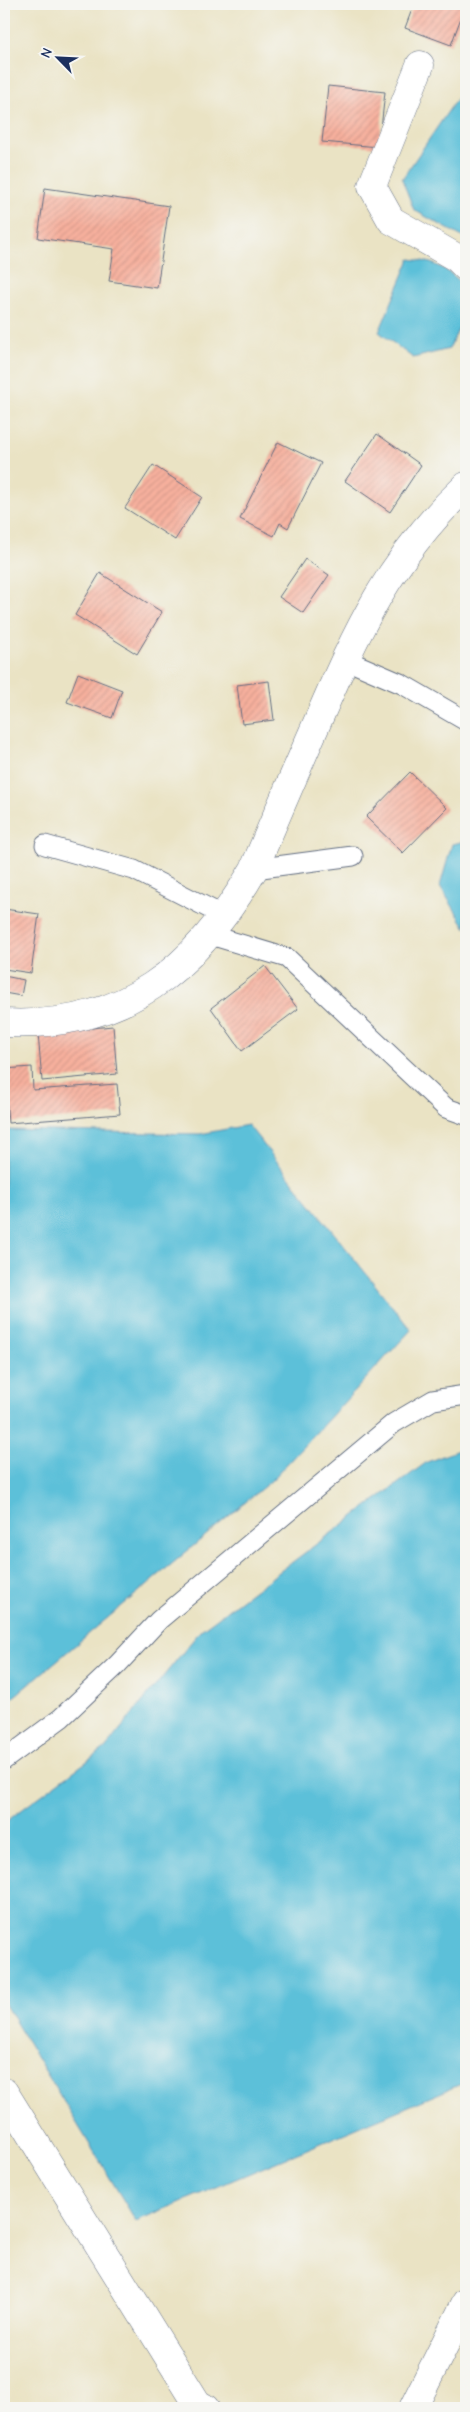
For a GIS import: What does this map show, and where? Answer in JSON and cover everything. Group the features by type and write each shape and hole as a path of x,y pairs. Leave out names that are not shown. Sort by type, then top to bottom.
{"street":[{"path":"420,65 372,186 391,220 457,258 466,267"},
{"path":"4,1023 39,1024 77,1019 120,1005 153,986 192,953 215,925 254,869 344,659 362,622 396,566 436,514 466,486"},
{"path":"4,2092 197,2403 205,2408"},
{"path":"413,2408 466,2302"}],"lane":[{"path":"344,659 402,684 466,721"},
{"path":"45,846 134,870 215,925 287,958 446,1108 466,1115"},
{"path":"254,869 353,856"},
{"path":"4,1760 61,1718 117,1665 159,1620 394,1423 433,1400 466,1395"}],"water":[{"path":"466,85 466,239 414,210 402,179"},
{"path":"410,259 441,267 466,287 466,313 449,349 413,358 379,332"},
{"path":"466,841 466,928 440,886 452,844"},
{"path":"248,1125 411,1330 273,1479 4,1705 4,1130 200,1134"},
{"path":"466,1447 466,2082 136,2221 4,2003 4,1823 105,1748 201,1630 427,1462"}],"building":[{"path":"414,4 466,4 451,45 405,28"},
{"path":"328,86 385,92 379,147 322,142"},
{"path":"45,188 169,206 157,288 109,281 114,249 38,238"},
{"path":"377,434 421,465 390,512 345,481"},
{"path":"278,442 321,463 288,528 280,523 274,536 240,519"},
{"path":"153,465 202,497 175,540 125,508"},
{"path":"305,559 329,575 303,613 279,597"},
{"path":"100,573 162,612 137,654 75,615"},
{"path":"78,673 122,690 112,718 67,702"},
{"path":"269,681 274,720 242,724 237,685"},
{"path":"410,772 447,808 403,853 366,817"},
{"path":"4,909 39,914 31,973 4,969"},
{"path":"265,966 298,1009 242,1051 211,1008"},
{"path":"4,976 24,980 21,996 4,993"},
{"path":"113,1026 117,1074 42,1081 38,1033"},
{"path":"32,1067 33,1090 117,1084 120,1114 8,1123 4,1069"}]}
